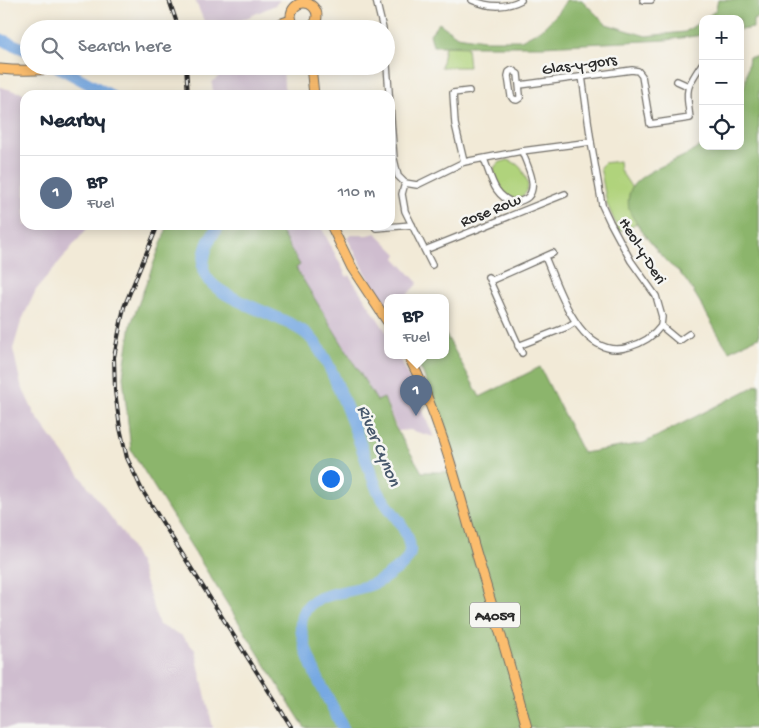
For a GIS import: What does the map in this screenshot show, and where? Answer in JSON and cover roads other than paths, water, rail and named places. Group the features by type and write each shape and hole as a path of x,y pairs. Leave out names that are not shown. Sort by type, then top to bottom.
{"main road":[{"path":"291,20 294,8 303,2 311,6 316,12 315,20"},
{"path":"0,69 20,71"},
{"path":"312,75 313,90"},
{"path":"334,230 352,268 384,316"},
{"name":"A4059","path":"410,359 420,377 450,461 527,728"}],"street":[{"path":"376,0 381,20"},
{"path":"472,0 486,6 494,6 521,0"},
{"path":"643,0 651,0"},
{"path":"677,81 688,86 699,69"},
{"path":"512,70 516,71 520,85 520,98 513,99 508,76 509,72 512,70"},
{"name":"Glas-y-gors","path":"520,85 632,70 638,71 642,76 650,124 690,118 688,86"},
{"path":"388,75 389,90"},
{"name":"Heol-y-Deri","path":"582,76 602,205 631,261 656,296 662,317 661,326"},
{"path":"464,162 455,124 452,93 469,91"},
{"path":"395,163 398,176 405,183 418,185 464,162 522,151 591,142"},
{"path":"484,159 496,191 503,199 514,203 527,198 532,190 532,181 522,151"},
{"path":"405,183 402,194 405,211 432,265"},
{"name":"Rose Row","path":"425,250 565,194"},
{"path":"395,226 412,225"},
{"path":"522,354 489,279 553,253"},
{"path":"545,257 576,322 598,345 617,349 627,348 649,339 661,326 679,340 689,334"},
{"path":"518,346 576,322"}],"waterway":[{"name":"River Cynon","path":"0,39 20,47"},
{"name":"River Cynon","path":"73,75 101,90"},
{"name":"River Cynon","path":"216,230 210,239 205,254 203,267 207,278 217,288 232,297 299,329 317,345 339,389 377,489 401,524 408,540 410,548 408,557 397,569 381,580 365,587 328,595 317,600 308,606 303,615 301,629 308,657 343,728"}],"railway":[{"path":"169,0 176,20"},
{"path":"187,75 188,90"},
{"path":"156,230 124,307 114,357 115,391 120,428 127,458 142,490 292,728"}],"place":[{"name":"BP","path":"416,416"}]}
